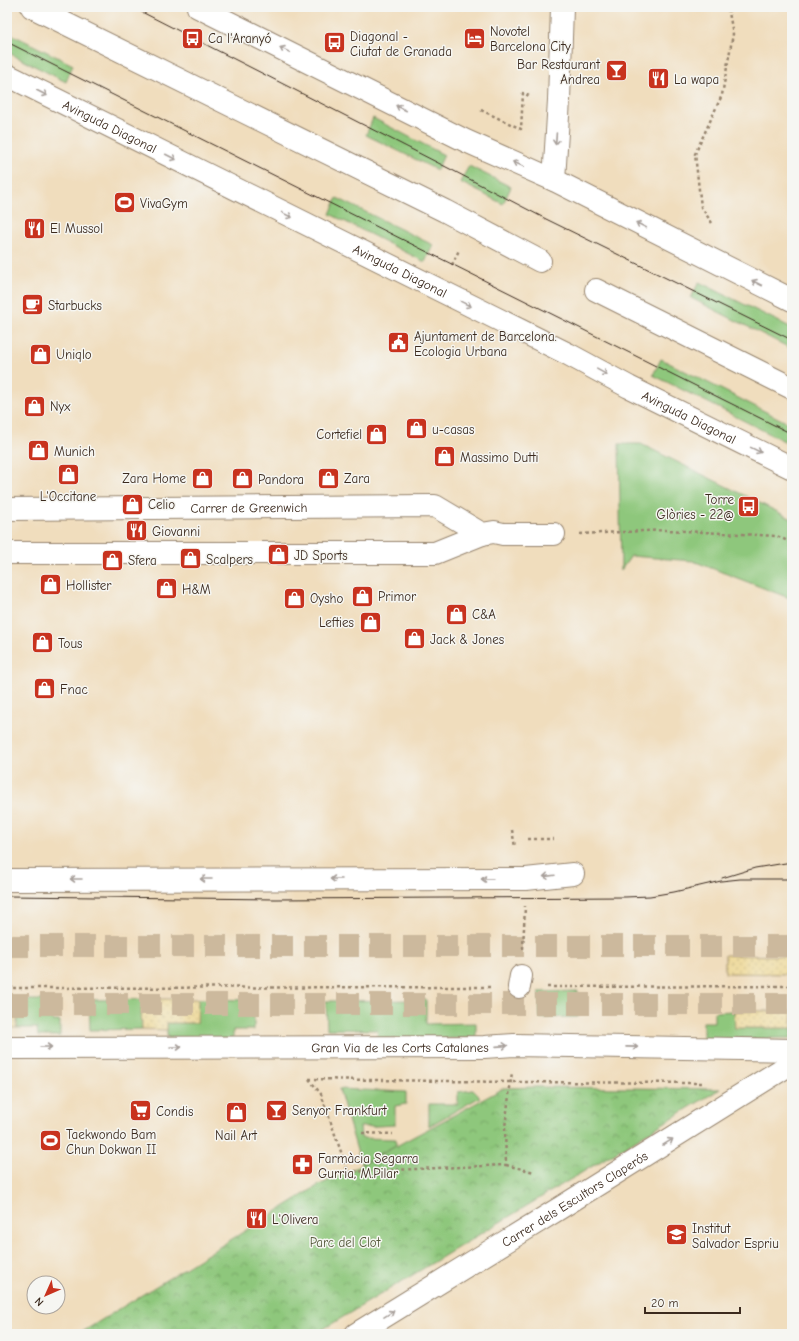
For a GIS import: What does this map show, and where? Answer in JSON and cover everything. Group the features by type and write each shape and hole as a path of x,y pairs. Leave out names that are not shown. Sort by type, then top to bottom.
{"street":[{"path":"32,7 438,208 540,261"},
{"path":"198,7 466,141 554,180 792,300"},
{"path":"554,180 559,100 562,7"},
{"name":"Avinguda Diagonal","path":"7,75 568,354 629,387 792,468"},
{"path":"596,290 792,388"},
{"name":"Carrer de Greenwich","path":"7,509 436,506 482,534"},
{"path":"7,553 435,553 482,534 494,532 503,534 554,534"},
{"path":"7,880 526,879 572,874"},
{"name":"Gran Via de les Corts Catalanes","path":"7,1048 484,1047 514,1045 792,1050"},
{"name":"Carrer dels Escultors Claperós","path":"356,1334 792,1064"}],"path":[{"path":"712,223 701,207 694,154 722,95 733,34 728,7"},
{"path":"481,110 521,129 523,93 533,99"},
{"path":"592,534 666,530 778,536 792,543"},
{"path":"512,830 515,847"},
{"path":"528,839 554,839"},
{"path":"522,952 526,879"},
{"path":"7,988 520,981 792,986"},
{"path":"506,1165 505,1127 512,1072"},
{"path":"534,1172 506,1165 348,1172 321,1094 309,1079 705,1083"},
{"path":"362,1133 393,1134"}],"green space":[{"path":"7,32 73,65 66,82 7,52"},
{"path":"373,118 444,155 437,170 366,135"},
{"path":"469,166 511,187 503,204 460,182"},
{"path":"337,198 433,245 425,262 330,214"},
{"path":"699,282 792,328 792,349 691,298"},
{"path":"661,359 792,425 792,445 653,375"},
{"path":"619,444 641,444 792,519 792,599 693,561 631,556 621,570"},
{"path":"578,991 578,1017 540,1018 539,992"},
{"path":"153,999 153,1009 142,1009 142,1029 90,1030 89,1000"},
{"path":"198,999 254,1000 254,1030 233,1030 233,1039 167,1038 167,1023 197,1023"},
{"path":"17,1000 53,1000 53,1021 60,1021 60,1036 38,1036 37,1028 17,1028"},
{"path":"426,1000 426,1024 476,1023 476,1038 378,1039 377,1030 327,1029 326,1001"},
{"path":"734,1011 735,1028 792,1028 792,1038 703,1039 703,1022 714,1022 714,1012"},
{"name":"Parc del Clot","path":"504,1088 720,1089 315,1334 79,1334 319,1185 348,1172"},
{"path":"339,1089 406,1092 406,1104 395,1106 395,1125 360,1127 361,1138 396,1139 396,1145 361,1164"},
{"path":"473,1090 480,1097 429,1126 429,1104 458,1104 458,1092"}],"sand":[{"path":"725,955 792,956 792,974 725,973"},
{"path":"153,999 198,999 197,1023 167,1023 167,1030 142,1029 141,1009 153,1009"},
{"path":"7,1000 17,1000 17,1028 7,1028"},
{"path":"734,1011 792,1011 792,1028 735,1028"}],"tunnel":[{"path":"7,946 792,946"},
{"path":"7,1004 792,1004"}],"tram line":[{"path":"132,7 546,219 792,340"},
{"path":"7,42 792,434"},
{"path":"722,878 755,868 792,862"},
{"path":"7,896 275,899 625,897 650,896 721,881 740,879 792,879"}],"place":[{"name":"Ca l'Aranyó","path":"193,38"},
{"name":"Novotel Barcelona City","path":"474,38"},
{"name":"Diagonal - Ciutat de Granada","path":"335,43"},
{"name":"Bar Restaurant Andrea","path":"616,71"},
{"name":"La wapa","path":"658,79"},
{"name":"VivaGym","path":"124,203"},
{"name":"El Mussol","path":"34,228"},
{"name":"Starbucks","path":"32,305"},
{"name":"Ajuntament de Barcelona. Ecologia Urbana","path":"399,343"},
{"name":"Uniqlo","path":"40,354"},
{"name":"Nyx","path":"34,406"},
{"name":"u-casas","path":"417,429"},
{"name":"Cortefiel","path":"377,434"},
{"name":"Munich","path":"38,451"},
{"name":"Massimo Dutti","path":"444,457"},
{"name":"L'Occitane","path":"68,474"},
{"name":"Zara Home","path":"202,478"},
{"name":"Zara","path":"328,478"},
{"name":"Pandora","path":"243,479"},
{"name":"Celio","path":"133,504"},
{"name":"Torre Glòries - 22@","path":"749,506"},
{"name":"Giovanni","path":"137,531"},
{"name":"JD Sports","path":"278,555"},
{"name":"Scalpers","path":"191,559"},
{"name":"Sfera","path":"113,560"},
{"name":"Hollister","path":"51,585"},
{"name":"H&M","path":"166,589"},
{"name":"Primor","path":"362,596"},
{"name":"Oysho","path":"295,598"},
{"name":"C&A","path":"457,614"},
{"name":"Lefties","path":"370,622"},
{"name":"Jack & Jones","path":"414,639"},
{"name":"Tous","path":"42,643"},
{"name":"Fnac","path":"45,689"},
{"name":"Senyor Frankfurt","path":"276,1110"},
{"name":"Condis","path":"140,1111"},
{"name":"Nail Art","path":"236,1113"},
{"name":"Taekwondo Bam Chun Dokwan II","path":"51,1141"},
{"name":"Farmàcia Segarra Gurria, M.Pilar","path":"302,1165"},
{"name":"L'Olivera","path":"256,1219"},
{"name":"Institut Salvador Espriu","path":"677,1235"}]}
